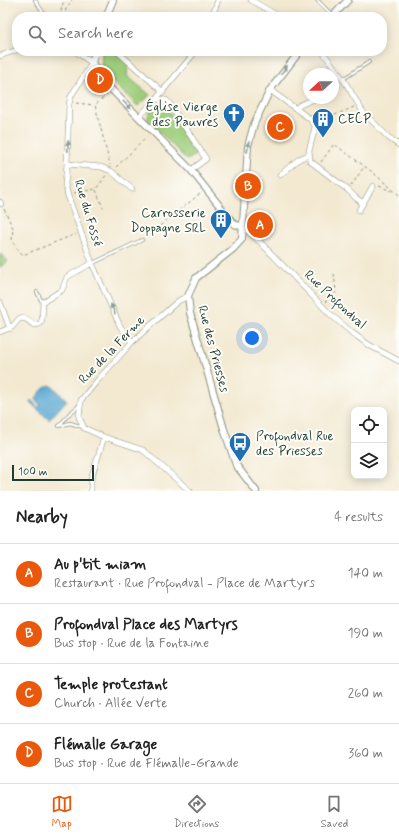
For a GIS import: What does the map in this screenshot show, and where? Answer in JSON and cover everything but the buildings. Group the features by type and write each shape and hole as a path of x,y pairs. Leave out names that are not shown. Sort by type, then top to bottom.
{"street":[{"path":"108,12 113,0"},
{"path":"214,12 218,0"},
{"path":"251,0 271,12"},
{"path":"336,12 348,0"},
{"path":"0,56 12,52"},
{"path":"82,56 92,63 112,90 191,170 234,224 243,226"},
{"path":"92,63 94,56"},
{"path":"122,56 162,92"},
{"path":"139,117 192,56"},
{"name":"Rue des Priesses","path":"256,491 236,465 190,313 188,296 196,278 233,249 242,239 248,146 254,124 270,90 296,56"},
{"path":"326,56 366,115 389,138 399,145"},
{"name":"Rue du Fossé","path":"92,63 71,96 69,103 65,184 80,232 92,263 120,326 132,342"},
{"path":"270,90 314,124 308,155 310,160 363,203"},
{"path":"156,99 166,100 169,103 206,159 191,170"},
{"path":"296,109 303,104"},
{"path":"280,175 299,158 308,155"},
{"path":"67,164 101,167 110,171 132,189"},
{"path":"359,210 373,186"},
{"name":"Rue Profondval","path":"243,226 351,332 369,345 399,361"},
{"path":"0,332 10,329 14,326 18,319 22,318 34,325 40,324 42,320 43,303 62,290 66,277 92,263"},
{"name":"Rue de la Ferme","path":"84,428 79,417 81,400 132,342 178,301 188,296"},
{"path":"0,302 10,329"},
{"path":"84,428 104,437 143,450 190,491"},
{"path":"91,491 91,479 104,437"}],"lane":[{"path":"35,0 43,12"},
{"path":"317,0 328,12"},
{"path":"343,80 369,62"},
{"path":"92,263 142,240"},
{"path":"37,292 43,303"},
{"path":"80,404 68,414 59,426 70,423 84,428"}],"path":[{"path":"62,12 64,0"},
{"path":"65,12 72,0"},
{"path":"69,103 95,105 112,90"},
{"path":"314,124 359,104"},
{"path":"95,105 110,171"},
{"path":"68,194 96,189 110,171 121,163 153,131"},
{"path":"317,167 334,144 397,194"},
{"path":"348,190 364,167"},
{"path":"373,186 378,186 399,195"},
{"path":"96,189 103,208"},
{"path":"142,240 206,189"},
{"path":"0,203 13,228 12,240 23,255 80,232"},
{"path":"322,305 336,292 334,273"}],"green space":[{"path":"102,56 119,56 128,64 127,76 150,95 138,106 101,71"},
{"path":"164,104 197,154 187,160 147,119 151,109"},
{"path":"0,254 8,261 0,267"}],"water":[{"path":"51,385 67,400 49,420 30,402 31,400 39,408 40,405 36,400 37,398 44,389"}],"place":[{"name":"Flémalle Garage","path":"100,80"},
{"name":"Temple protestant","path":"280,127"},
{"name":"Église Vierge des Pauvres","path":"234,134"},
{"name":"CECP","path":"323,138"},
{"name":"Profondval Place des Martyrs","path":"248,186"},
{"name":"Au p'tit miam","path":"260,225"},
{"name":"Carrosserie Doppagne SRL","path":"221,240"},
{"name":"Profondval Rue des Priesses","path":"240,462"}]}
